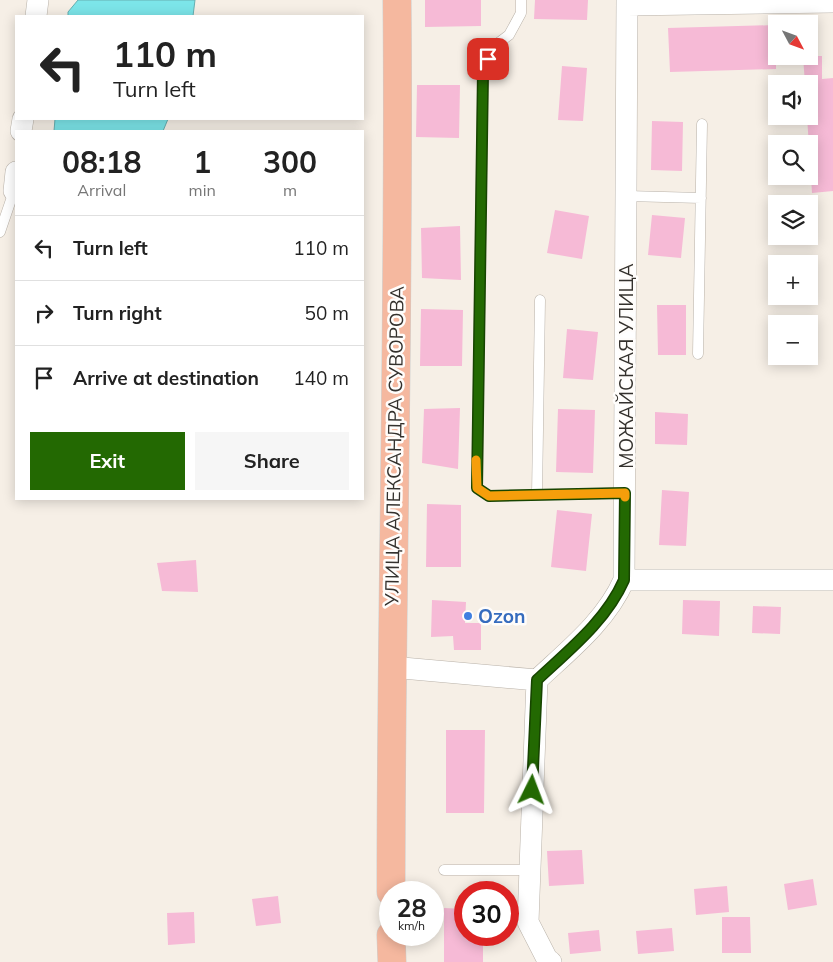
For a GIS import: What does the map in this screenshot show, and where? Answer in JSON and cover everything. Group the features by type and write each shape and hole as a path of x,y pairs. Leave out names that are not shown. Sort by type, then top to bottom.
{"main road":[{"name":"УЛИЦА АЛЕКСАНДРА СУВОРОВА","path":"391,881 391,666 399,165 397,0"},
{"path":"391,946 392,962"}],"street":[{"path":"36,15 38,0"},
{"path":"628,2 833,2"},
{"name":"МОЖАЙСКАЯ УЛИЦА","path":"537,680 586,635 619,592 624,580 628,2"},
{"path":"624,580 833,580"},
{"path":"391,666 537,680 528,922 547,959 551,962"}],"lane":[{"path":"521,0 521,12 508,35 493,47 483,71 477,488 489,496 625,493"},
{"path":"698,354 702,124"},
{"path":"0,232 3,214 15,182"},
{"path":"626,196 701,198"},
{"path":"537,495 540,300"},
{"path":"444,870 529,870"}],"water":[{"path":"78,0 195,0 193,15 68,15 68,12"},
{"path":"55,120 168,120 163,130 54,130"}],"building":[{"path":"425,0 481,0 481,26 425,27"},
{"path":"535,0 588,0 587,20 534,19"},
{"path":"768,25 768,65 776,65 776,69 670,72 668,28"},
{"path":"818,56 822,56 822,79 833,78 833,191 812,193 811,185 818,185 818,135 808,135 808,125 818,125 818,75 804,75 804,65 818,65"},
{"path":"562,66 587,68 583,121 558,120"},
{"path":"417,85 460,85 459,138 416,137"},
{"path":"652,121 683,122 682,171 651,170"},
{"path":"555,210 589,216 582,259 547,253"},
{"path":"652,215 685,218 681,258 648,255"},
{"path":"460,226 461,280 422,278 421,228"},
{"path":"657,305 686,305 686,355 658,355"},
{"path":"421,309 463,310 462,366 420,366"},
{"path":"567,329 598,332 593,380 563,378"},
{"path":"460,408 458,469 422,463 424,409"},
{"path":"558,409 595,410 593,473 556,472"},
{"path":"655,412 688,414 687,445 655,444"},
{"path":"662,490 689,492 686,546 659,545"},
{"path":"427,504 461,505 461,567 426,567"},
{"path":"557,510 592,514 586,571 551,567"},
{"path":"196,560 198,592 162,591 157,563"},
{"path":"432,600 466,602 465,623 481,623 481,650 454,650 453,636 431,637"},
{"path":"683,600 720,601 719,636 682,634"},
{"path":"753,606 781,607 780,634 752,633"},
{"path":"446,730 485,730 484,813 446,813"},
{"path":"582,850 584,884 549,886 547,851"},
{"path":"813,879 817,905 788,910 784,884"},
{"path":"727,886 729,912 696,915 694,889"},
{"path":"278,896 281,923 256,926 252,899"},
{"path":"444,908 454,908 454,946 483,946 483,962 444,962"},
{"path":"194,912 195,943 168,945 167,913"},
{"path":"722,917 750,917 751,953 722,953"},
{"path":"672,928 674,951 638,954 636,931"},
{"path":"599,930 601,951 570,954 568,933"}],"slow traffic":[{"path":"476,460 477,488 489,496 625,493 625,497"}],"place":[{"name":"Ozon","path":"468,616"}],"route":[{"path":"488,59 483,71 477,488 489,496 625,493 624,580 619,592 586,635 537,680 532,790"}]}
